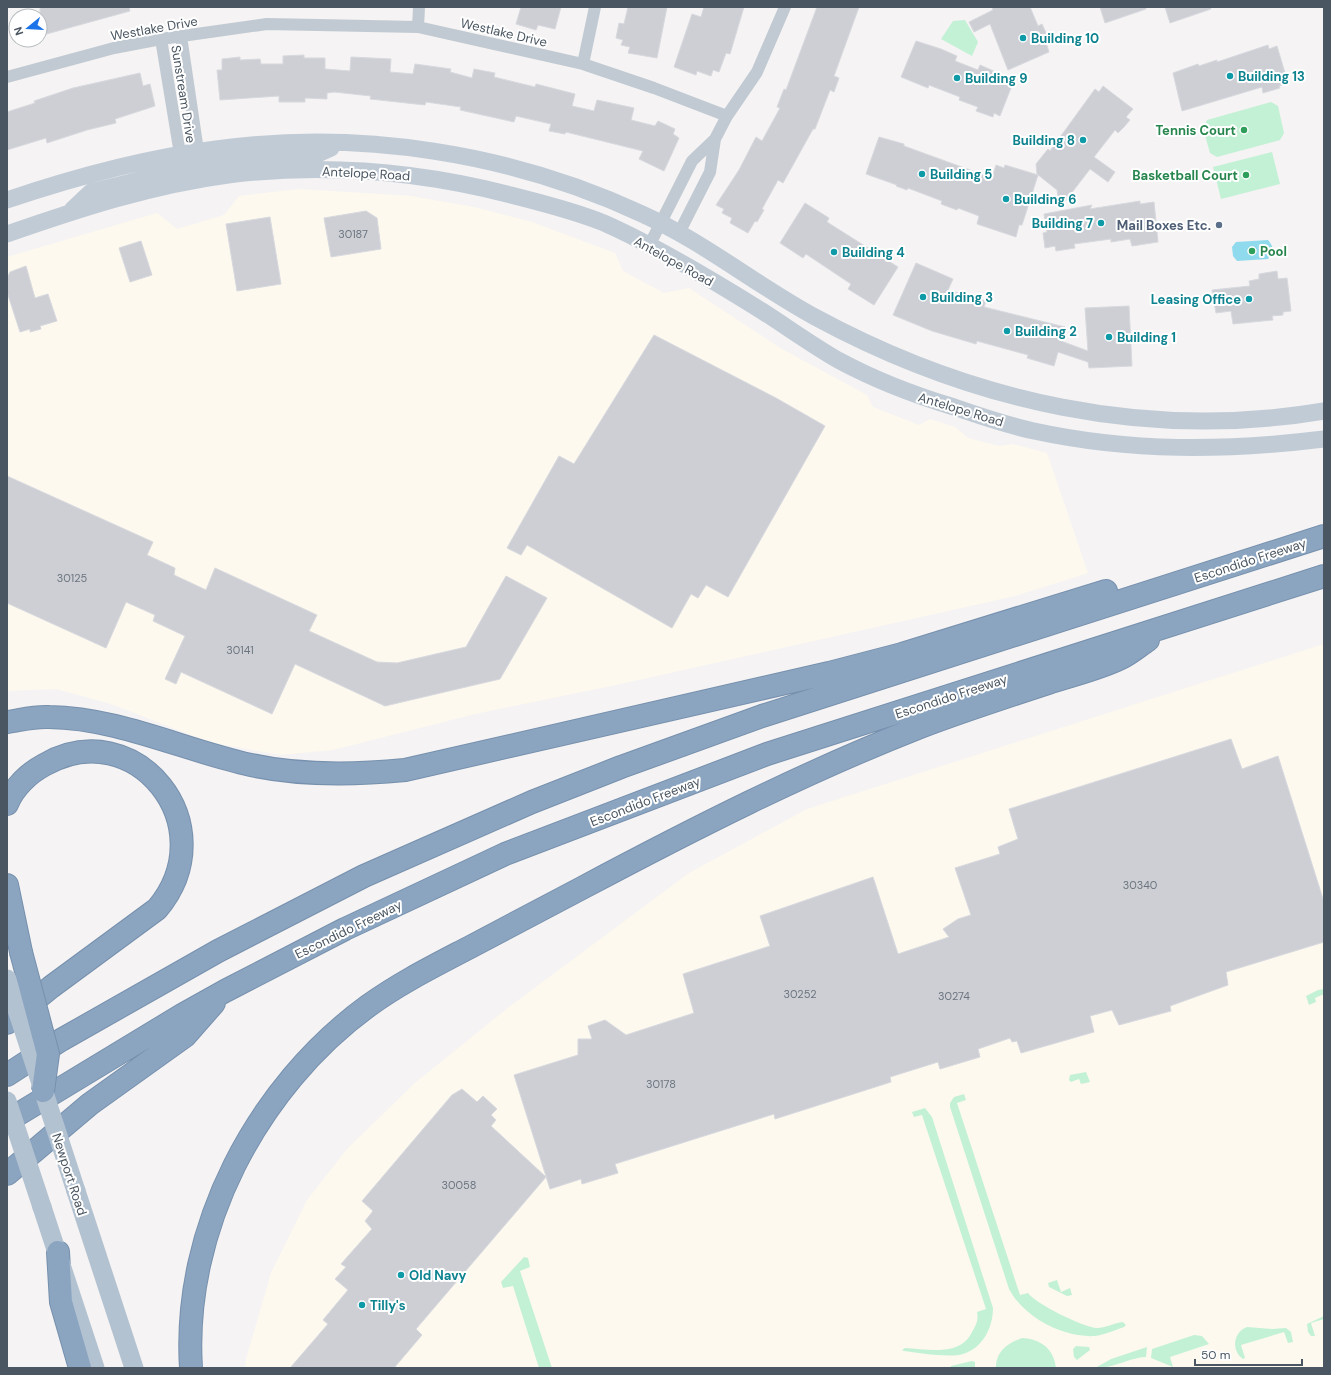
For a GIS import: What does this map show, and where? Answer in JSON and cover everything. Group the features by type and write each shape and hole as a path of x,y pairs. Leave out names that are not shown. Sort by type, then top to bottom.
{"highway":[{"name":"Escondido Freeway","path":"7,1075 61,1040 218,951 364,876 532,802 621,767 762,716 1324,536"},
{"name":"Escondido Freeway","path":"7,1121 225,991 345,929 505,854 767,754 1324,576"},
{"path":"7,722 47,716 88,720 145,733 215,756 278,770 335,774 404,770 829,673 902,654 1140,580 1182,582"},
{"path":"191,1368 190,1345 193,1305 202,1260 216,1207 236,1163 254,1129 291,1078 338,1029 368,1006 396,987 440,963 699,826 776,788 865,749 945,718 1122,658 1169,626"},
{"path":"7,804 24,780 50,761 82,752 109,754 127,760 142,768 158,782 171,801 176,813 183,843 181,861 176,878 169,893 157,910 51,987 7,1022"},
{"path":"7,885 21,952 48,1054 43,1091"},
{"path":"7,1174 90,1104 185,1036 225,991"},
{"path":"58,1252 61,1302 80,1368"}],"main road":[{"name":"Antelope Road","path":"7,200 120,166 198,151 282,143 341,143 394,146 499,164 560,182 643,214 709,250 811,314 844,332 938,374 995,392 1040,404 1092,412 1190,422 1242,420 1324,411"},
{"path":"186,183 196,171 212,164 320,153 341,143"},
{"path":"69,212 91,192 176,171 198,151"},
{"name":"Antelope Road","path":"7,234 69,212 146,191 230,175 294,170 353,170 417,175 474,186 544,204 602,222 649,246 757,308 838,360 904,392 999,422 1066,437 1157,447 1200,449 1243,448 1324,439"},
{"name":"Newport Road","path":"7,979 134,1368"},
{"path":"7,1101 58,1252 94,1368"}],"street":[{"path":"418,27 419,7"},
{"path":"583,64 595,7"},
{"path":"679,233 710,172 715,139 726,116 757,72 786,7"},
{"name":"Westlake Drive","path":"7,77 114,48 161,39 267,24 418,27 583,64 654,88 726,116"},
{"name":"Sunstream Drive","path":"181,36 198,151"},
{"name":"Sunstream Drive","path":"161,39 180,154"},
{"path":"649,246 692,162 715,139"}],"shaded area":[{"path":"299,189 411,196 474,207 532,222 615,253 623,271 664,293 689,288 782,349 867,395 873,407 919,425 930,419 955,427 968,438 999,446 1013,444 1047,453 1088,573 1015,596 630,682 475,714 333,750 280,755 209,742 111,704 56,689 7,691 7,257 157,213 177,229 224,215 239,196"},
{"path":"1324,644 1324,1368 245,1368 246,1359 271,1273 307,1200 347,1149 416,1082 509,1007 689,873 807,809"}],"green space":[{"path":"965,20 978,42 972,56 941,39 953,21"},
{"name":"Tennis Court","path":"1271,102 1278,106 1284,133 1280,140 1217,157 1210,153 1203,128 1207,120"},
{"name":"Basketball Court","path":"1272,152 1280,184 1221,199 1213,167"},
{"path":"1324,989 1324,994 1315,998 1316,1002 1309,1005 1306,996 1318,990"},
{"path":"1086,1072 1090,1082 1081,1084 1079,1079 1071,1082 1069,1080 1070,1075"},
{"path":"964,1094 966,1100 957,1103 1020,1295 1028,1293 1039,1303 1070,1319 1090,1327 1100,1328 1123,1322 1126,1325 1124,1327 1106,1334 1095,1336 1082,1336 1057,1329 1034,1317 1024,1308 1009,1289 950,1107 950,1103 954,1097"},
{"path":"925,1108 932,1117 993,1308 993,1315 989,1329 981,1342 970,1351 963,1354 950,1356 902,1350 905,1348 943,1350 960,1345 967,1340 975,1327 978,1315 977,1312 986,1309 922,1115 914,1117 912,1112"},
{"path":"524,1257 528,1258 530,1267 520,1271 552,1368 539,1368 513,1286 503,1288 501,1282"},
{"path":"1057,1280 1061,1292 1070,1288 1072,1295 1067,1296 1049,1287 1048,1283"},
{"path":"1324,1316 1324,1319 1311,1323 1315,1336 1311,1336 1308,1332 1307,1324"},
{"path":"1247,1327 1272,1329 1286,1328 1291,1332 1293,1342 1288,1343 1284,1332 1241,1345 1245,1358 1243,1359 1239,1356 1235,1347 1235,1342 1236,1337 1242,1329"},
{"path":"1194,1335 1202,1336 1209,1344 1170,1357 1173,1367 1151,1358 1152,1349"},
{"path":"1022,1338 1035,1340 1045,1346 1053,1355 1056,1368 996,1368 998,1357 1004,1348 1012,1342"},
{"path":"1076,1346 1089,1347 1090,1350 1077,1360 1074,1357 1073,1349"},
{"path":"1147,1347 1146,1357 1133,1359 1102,1368 1095,1368 1111,1359"},
{"path":"972,1361 975,1362 975,1368 950,1368 951,1366"}],"water":[{"name":"Pool","path":"1268,240 1272,245 1272,249 1268,259 1237,261 1233,256 1232,247 1236,242"}],"building":[{"path":"129,7 130,11 48,34 48,8 40,8"},
{"path":"521,7 561,7 555,29 538,25 536,30 516,24"},
{"path":"628,7 667,7 657,58 628,53 630,47 621,45 623,40 616,38 619,23 624,24"},
{"path":"704,7 744,7 730,54 726,53 719,72 713,70 711,76 697,71 696,75 674,67 692,14 701,17"},
{"path":"817,7 859,7 834,76 839,78 834,92 830,90 815,129 813,129 783,183 778,180 762,209 764,210 748,233 730,223 732,218 722,213 724,209 716,205 739,170 756,137 762,141 780,108 777,107 784,89 786,90"},
{"name":"Building 10","path":"992,7 1030,7 1038,26 1042,24 1047,35 1044,36 1049,52 1008,70 990,24 974,32 969,22 993,10"},
{"path":"1100,7 1145,7 1146,9 1105,23"},
{"path":"1165,7 1210,7 1211,9 1170,23"},
{"name":"Building 9","path":"916,41 957,56 955,61 978,70 980,65 1014,80 1000,116 994,113 993,117 976,111 978,107 959,100 960,97 929,85 928,88 901,77"},
{"name":"Building 13","path":"1268,45 1269,49 1277,46 1288,83 1279,86 1280,88 1263,93 1262,87 1182,111 1173,73 1198,64 1199,66 1217,60 1217,62"},
{"path":"304,55 304,58 325,58 325,69 350,71 351,57 391,59 390,72 413,74 415,64 451,69 450,72 472,78 474,69 495,73 494,77 535,87 536,84 575,94 572,106 594,111 597,100 634,108 631,120 655,126 658,121 675,129 673,134 679,138 664,171 639,159 643,151 566,132 565,134 549,131 551,124 516,116 514,122 460,110 461,107 426,102 425,105 370,99 371,96 334,92 327,93 327,99 305,98 305,102 279,102 279,96 220,100 217,70 222,70 222,59 240,57 240,60 260,59 261,64 283,64 283,56"},
{"path":"140,73 143,86 150,84 155,106 115,119 116,123 87,130 47,143 46,138 7,150 7,112 73,88"},
{"name":"Building 8","path":"1103,86 1133,109 1126,117 1130,120 1118,133 1115,130 1094,157 1115,172 1108,182 1090,169 1060,208 1057,190 1037,174 1036,164 1048,149 1050,151 1095,89 1099,92"},
{"path":"879,137 904,144 904,146 992,178 996,165 1004,168 1005,165 1038,175 1022,225 1019,225 1016,237 977,224 979,216 958,208 957,210 941,204 942,201 908,188 907,190 866,174"},
{"name":"Building 7","path":"1140,201 1140,204 1154,202 1158,242 1132,246 1130,239 1111,242 1111,239 1074,244 1075,248 1056,251 1055,246 1045,248 1043,233 1047,232 1044,214 1092,205 1090,209"},
{"name":"Building 4","path":"805,203 829,218 827,222 898,267 874,305 848,289 851,284 806,254 803,258 780,243"},
{"path":"366,211 377,218 381,249 331,257 324,218"},
{"path":"270,217 281,284 237,291 226,224"},
{"path":"141,241 152,275 130,282 119,248"},
{"path":"916,263 953,279 948,290 986,301 984,307 1065,327 1061,341 1088,351 1085,308 1129,306 1132,366 1089,368 1088,362 1058,352 1054,366 1027,358 1028,355 977,341 976,344 932,331 893,315"},
{"path":"26,266 35,298 48,294 57,321 40,326 41,329 30,332 30,329 20,332 7,292 7,278 10,272"},
{"name":"Leasing Office","path":"1277,271 1278,279 1287,278 1291,311 1283,312 1283,315 1272,316 1273,320 1233,324 1231,311 1216,313 1212,290 1250,286 1249,281 1259,279 1259,274"},
{"path":"654,335 776,398 825,426 728,597 706,585 698,598 691,594 672,628 527,545 521,555 507,548 559,456 574,464"},
{"path":"7,476 153,542 147,555 175,568 174,575 206,590 215,568 317,615 309,631 377,662 397,663 466,647 506,576 547,598 500,679 385,706 295,664 272,714 181,672 176,684 165,679 185,636 153,621 155,615 126,602 106,648 7,603"},
{"path":"1231,739 1242,769 1278,756 1324,902 1324,942 1226,972 1228,985 1170,1006 1171,1011 1119,1025 1112,1010 1090,1016 1094,1032 1021,1053 1017,1041 1012,1042 1010,1038 978,1049 980,1057 940,1069 938,1062 890,1077 891,1082 775,1119 774,1114 615,1164 618,1173 582,1184 581,1179 550,1189 514,1075 578,1055 578,1039 592,1039 588,1026 605,1020 626,1035 694,1013 683,974 770,946 760,916 873,877 898,954 949,937 943,929 958,919 971,915 955,868 1000,854 998,847 1018,839 1009,809"},
{"path":"462,1089 477,1102 483,1096 497,1109 491,1115 496,1120 491,1126 546,1177 416,1329 422,1335 394,1368 290,1368 328,1324 323,1320 348,1290 335,1279 346,1267 341,1264 372,1229 365,1221 373,1211 362,1201 452,1095"}],"place":[{"name":"Building 10","path":"1023,38"},
{"name":"Building 13","path":"1230,76"},
{"name":"Building 9","path":"957,78"},
{"name":"Tennis Court","path":"1244,130"},
{"name":"Building 8","path":"1083,140"},
{"name":"Building 5","path":"922,174"},
{"name":"Basketball Court","path":"1246,175"},
{"name":"Building 6","path":"1006,199"},
{"name":"Building 7","path":"1101,223"},
{"name":"Mail Boxes Etc.","path":"1219,225"},
{"name":"Pool","path":"1252,251"},
{"name":"Building 4","path":"834,252"},
{"name":"Building 3","path":"923,297"},
{"name":"Leasing Office","path":"1249,299"},
{"name":"Building 2","path":"1007,331"},
{"name":"Building 1","path":"1109,337"},
{"name":"Old Navy","path":"401,1275"},
{"name":"Tilly's","path":"362,1305"}]}
